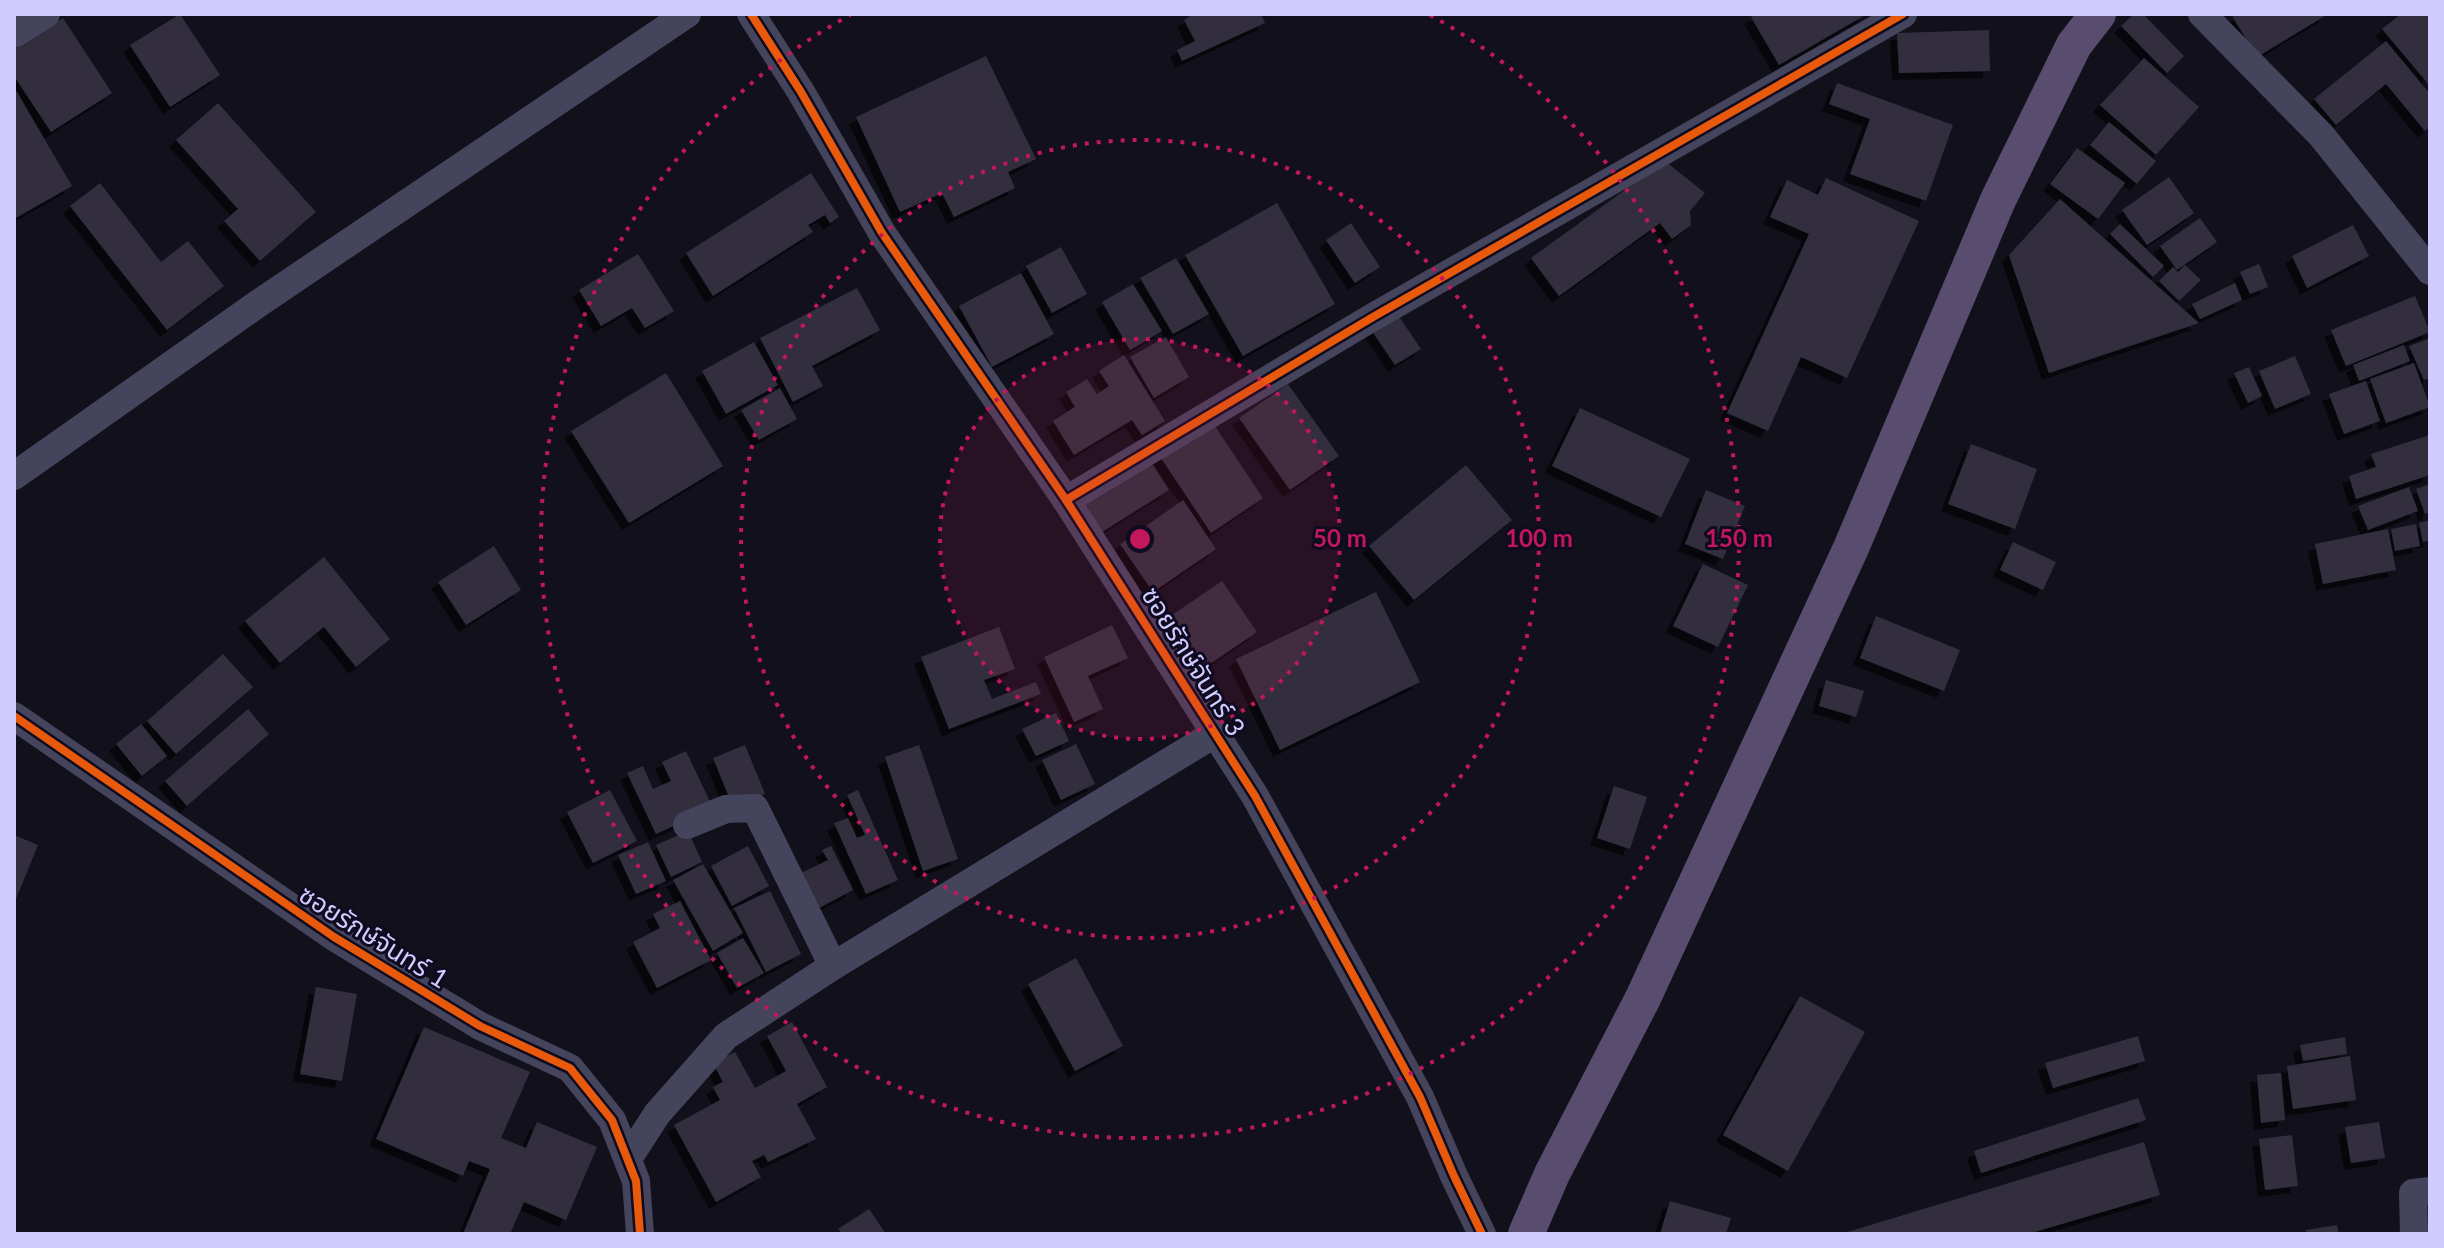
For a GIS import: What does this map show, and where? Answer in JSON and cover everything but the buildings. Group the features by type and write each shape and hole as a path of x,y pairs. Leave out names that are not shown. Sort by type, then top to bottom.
{"main road":[{"path":"1526,1234 1552,1174 1643,998 1851,548 1998,200 2074,45 2098,14"}],"street":[{"path":"14,34 46,14"},
{"path":"14,476 259,303 687,14"},
{"name":"ซอยรักษ์จันทร์ 3","path":"751,14 801,92 882,233 1066,500 1255,796 1420,1097 1482,1234"},
{"path":"1066,500 1373,317 1903,14"},
{"path":"2202,14 2321,135 2430,271"},
{"name":"ซอยรักษ์จันทร์ 1","path":"14,716 334,937 480,1026 570,1068 612,1120 636,1181 640,1234"},
{"path":"628,1159 657,1114 726,1036 833,966 1216,733"},
{"path":"687,825 726,809 748,806 758,811 833,966"},
{"path":"2414,1234 2413,1193 2430,1191"}],"cycle path":[{"path":"751,14 801,92 882,233 1066,500 1255,796 1420,1097 1482,1234"},
{"path":"1066,500 1373,317 1903,14"},
{"path":"14,716 334,937 480,1026 570,1068 612,1120 636,1181 640,1234"}]}
